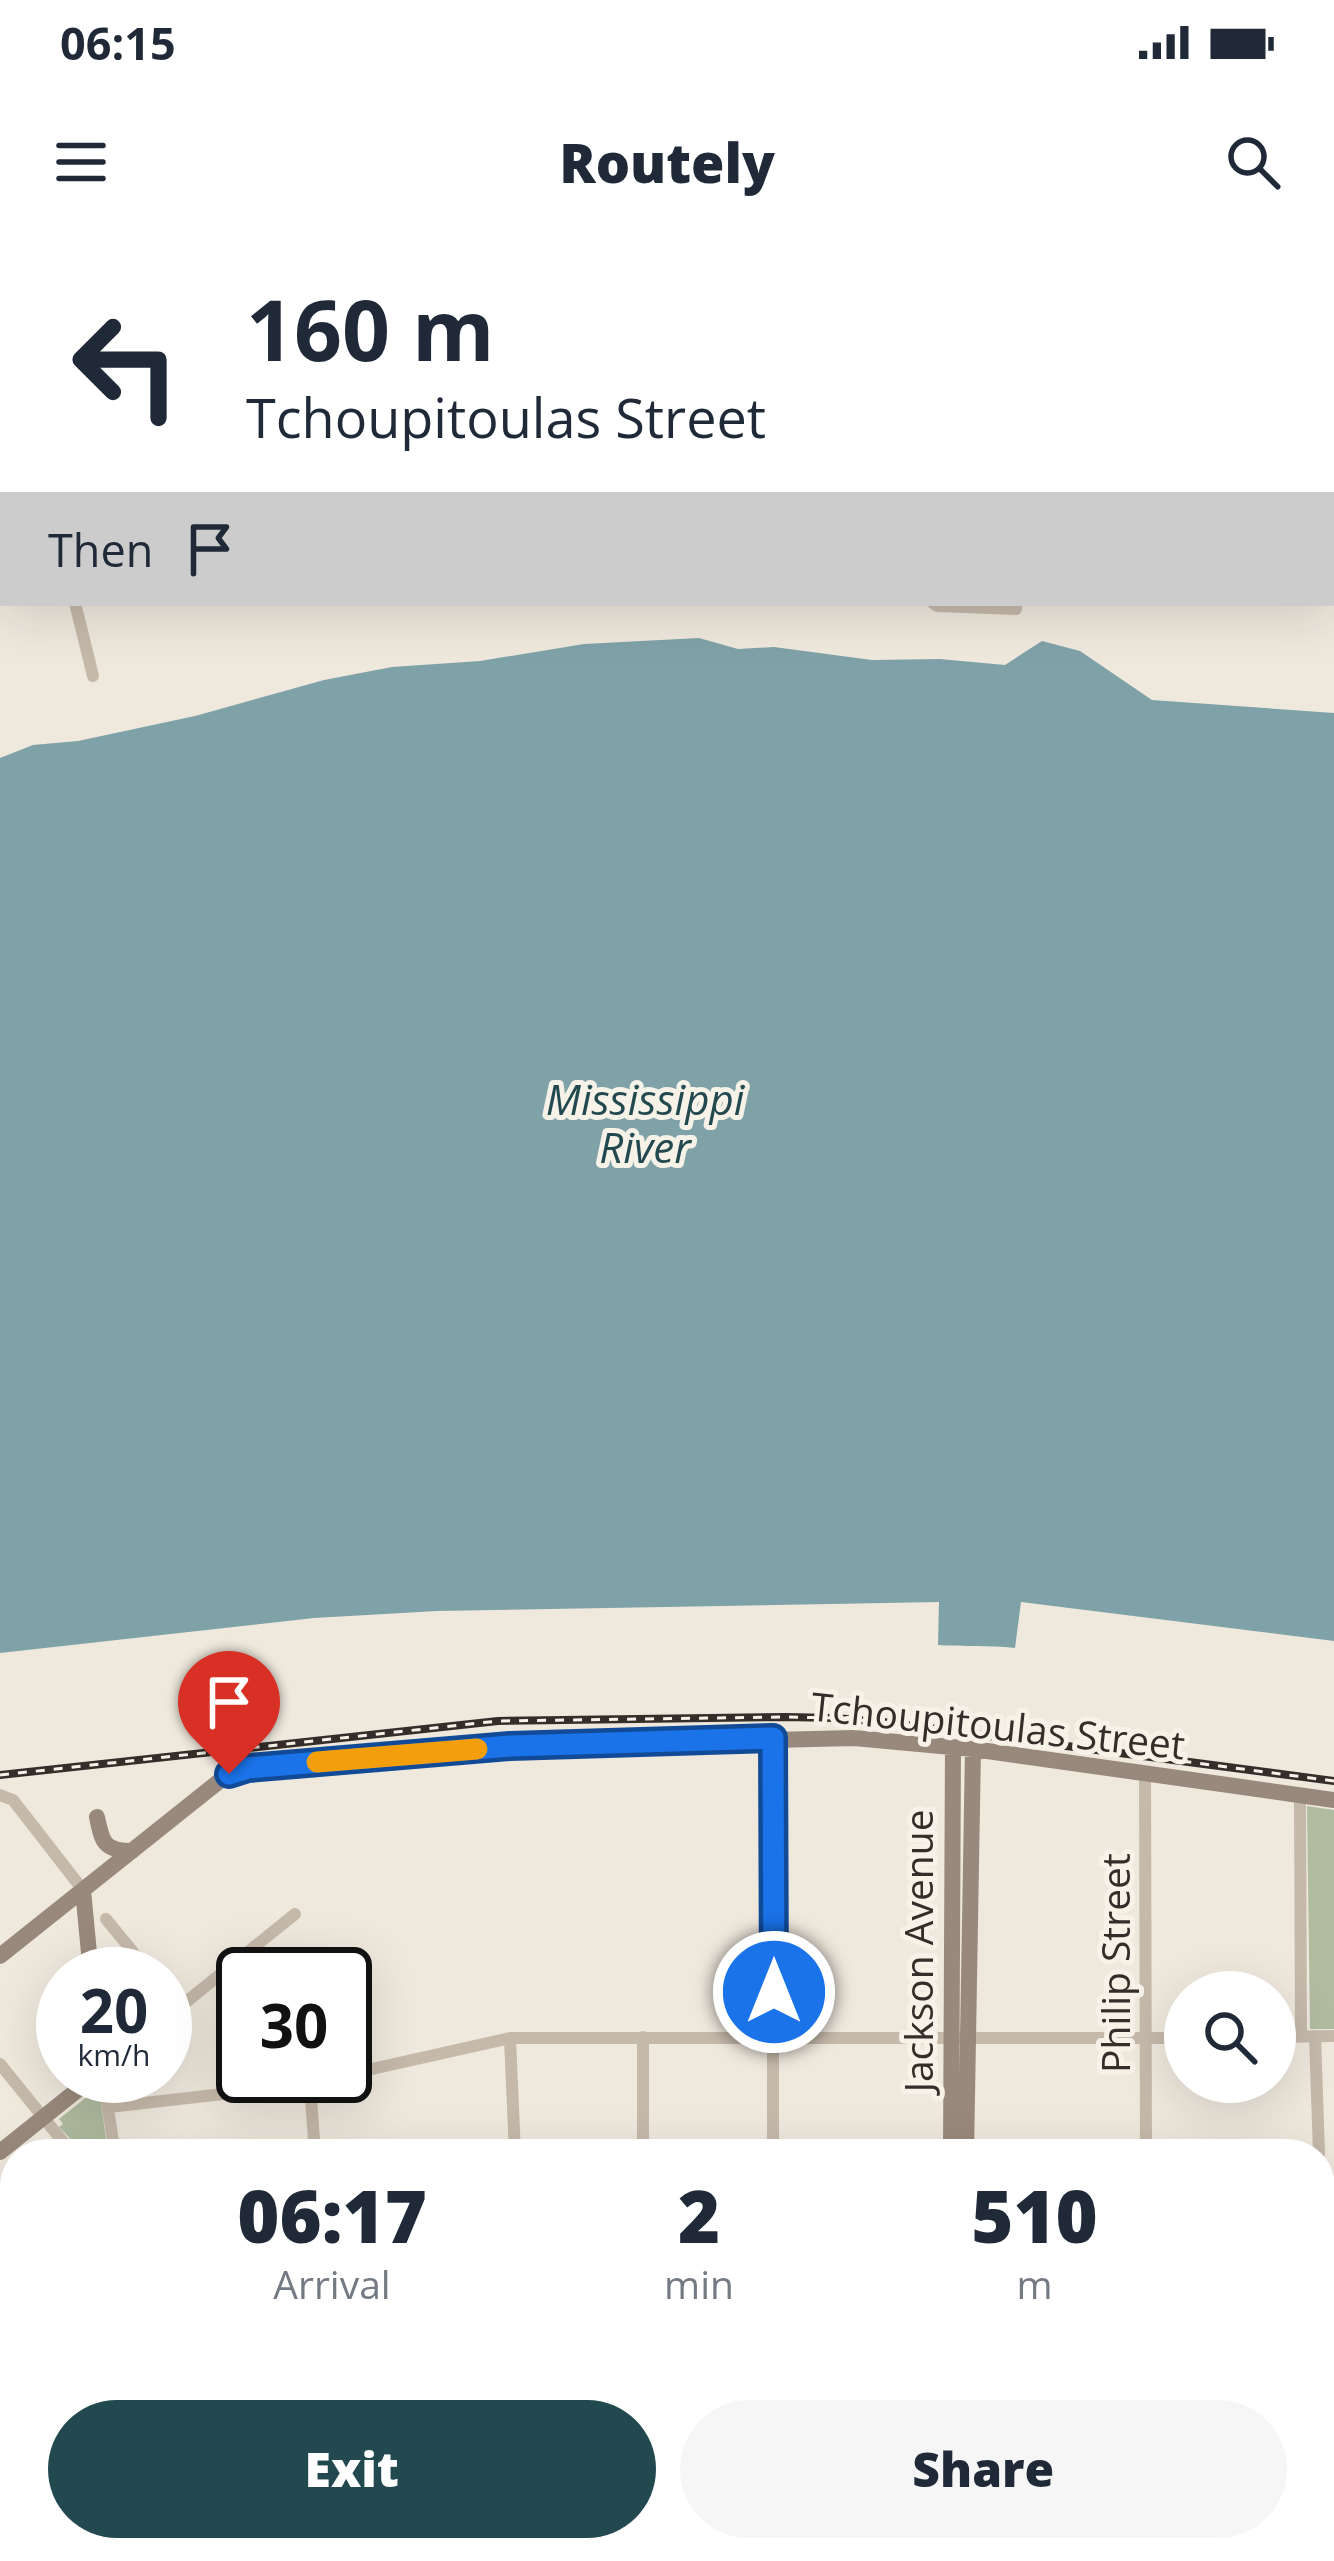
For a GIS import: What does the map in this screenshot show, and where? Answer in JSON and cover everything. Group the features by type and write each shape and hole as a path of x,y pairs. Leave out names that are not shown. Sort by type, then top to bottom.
{"street":[{"path":"76,606 93,676"},
{"path":"937,606 1016,610 1016,606"},
{"path":"773,1738 773,2139"},
{"name":"Tchoupitoulas Street","path":"0,1956 242,1768 510,1746 854,1738 974,1749 1334,1800"},
{"name":"Jackson Avenue","path":"953,1748 965,2139"},
{"name":"Jackson Avenue","path":"952,2139 974,1749"},
{"name":"Philip Street","path":"1145,1772 1146,2139"},
{"path":"1300,1796 1308,2037 1318,2139"},
{"path":"6,1798 83,1890 88,1947"},
{"path":"98,1817 101,1838 109,1848 131,1851"},
{"path":"192,1997 295,1914"},
{"path":"106,1919 129,1947"},
{"path":"1296,2037 1334,2036"},
{"path":"643,2037 643,2139"},
{"path":"372,2070 510,2038 1164,2038"},
{"path":"510,2038 514,2139"},
{"path":"0,2064 60,2139"},
{"path":"109,2107 216,2095"},
{"path":"16,2139 63,2103"},
{"path":"108,2103 113,2139"},
{"path":"312,2103 315,2139"}],"green space":[{"path":"1307,1806 1334,1810 1334,2029 1310,2029"},
{"path":"79,2103 101,2103 106,2139 71,2139 59,2127 63,2124 59,2119"}],"water":[{"name":"Mississippi River","path":"699,638 738,649 774,647 872,660 1005,665 1042,641 1080,651 1152,700 1334,713 1334,1641 1021,1602 1015,1648 938,1645 939,1602 437,1611 314,1618 0,1653 0,758 33,745 78,741 195,716 324,680 392,667 480,661 584,644"}],"railway":[{"path":"0,1775 498,1721 786,1717 883,1722 1334,1781"}],"slow traffic":[{"path":"317,1762 477,1749"}],"route":[{"path":"229,1774 242,1768 510,1746 773,1738 774,1992"}]}
